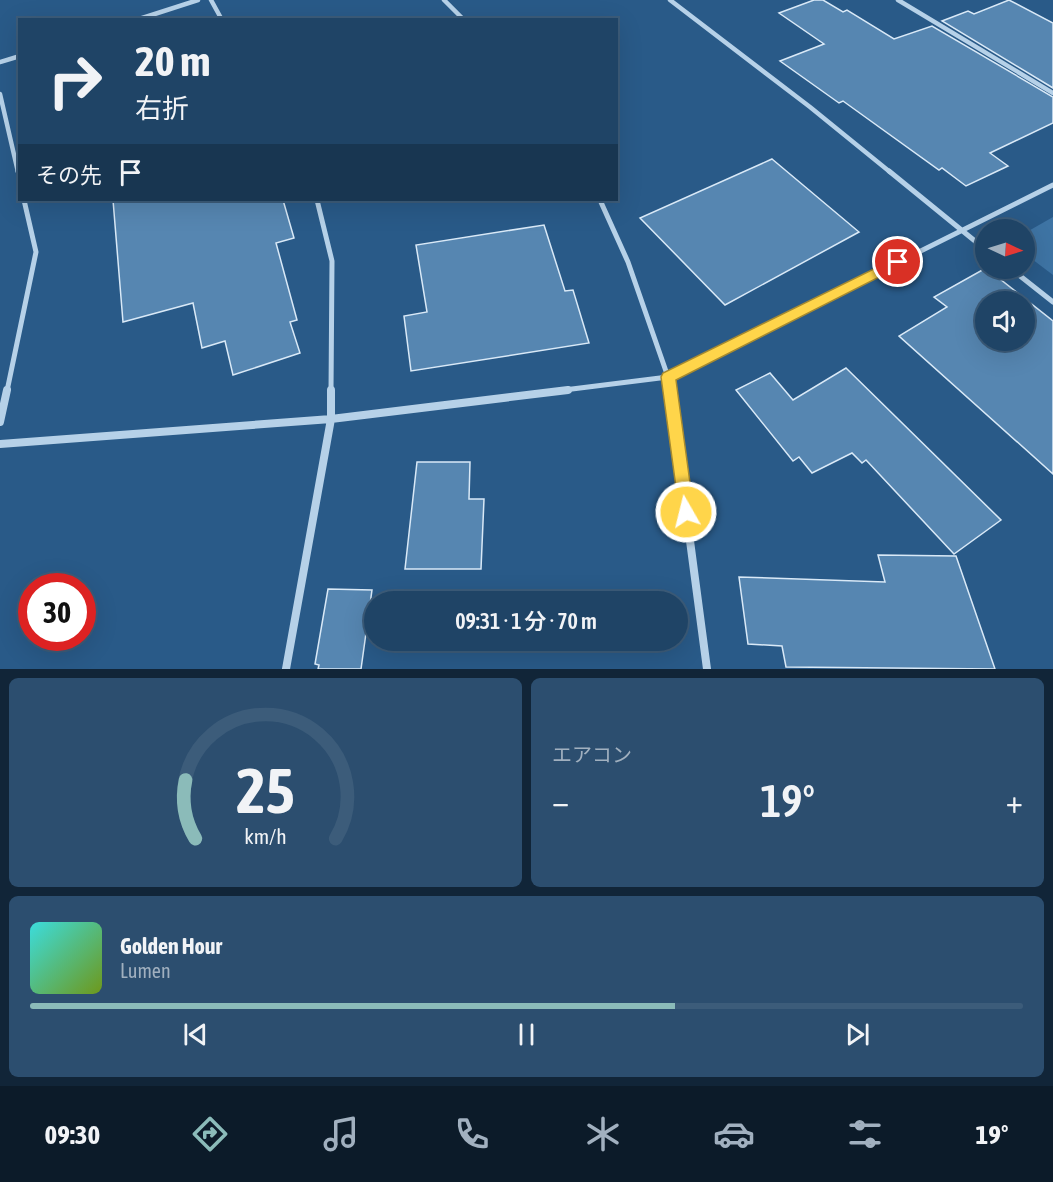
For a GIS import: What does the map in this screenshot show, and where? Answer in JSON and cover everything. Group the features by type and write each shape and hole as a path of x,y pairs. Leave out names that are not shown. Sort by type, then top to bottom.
{"street":[{"path":"142,18 198,0"},
{"path":"211,0 221,18"},
{"path":"444,0 462,18"},
{"path":"670,0 810,107 975,242"},
{"path":"898,0 1053,93"},
{"path":"0,62 18,57"},
{"path":"0,94 18,170"},
{"path":"0,444 331,419 668,377 1053,185"},
{"path":"0,422 36,252 24,201"},
{"path":"286,669 331,419 332,261 318,201"},
{"path":"600,201 628,262 668,377 707,669"},
{"path":"1024,279 1053,302"}],"shaded area":[{"path":"1053,217 1053,275 1035,261 1035,227"}],"building":[{"path":"814,0 823,0 843,12 847,10 894,39 932,26 1053,97 1053,123 990,153 1008,166 966,186 942,168 939,170 843,101 839,103 780,61 824,44 779,13"},
{"path":"1009,0 1053,23 1053,88 942,21 968,11 974,14"},
{"path":"772,159 859,232 725,305 640,218"},
{"path":"113,201 283,201 294,238 276,243 297,320 290,322 300,353 233,375 225,341 202,348 193,303 123,322"},
{"path":"544,225 565,291 573,290 589,343 411,371 404,316 427,312 416,245"},
{"path":"975,274 975,279 1000,279 1015,291 975,291 975,351 1035,351 1035,307 1053,321 1053,474 899,336 947,307 934,297"},
{"path":"846,368 1001,520 954,554 866,460 862,463 852,453 812,473 799,457 793,461 736,390 770,373 793,400"},
{"path":"417,462 470,462 469,499 484,499 481,569 405,569"},
{"path":"878,555 956,556 995,669 786,667 782,646 748,644 739,577 885,582"},
{"path":"328,589 372,590 364,591 364,647 361,669 318,669 319,665 315,664"}],"route":[{"path":"686,512 668,377 898,262"}]}
